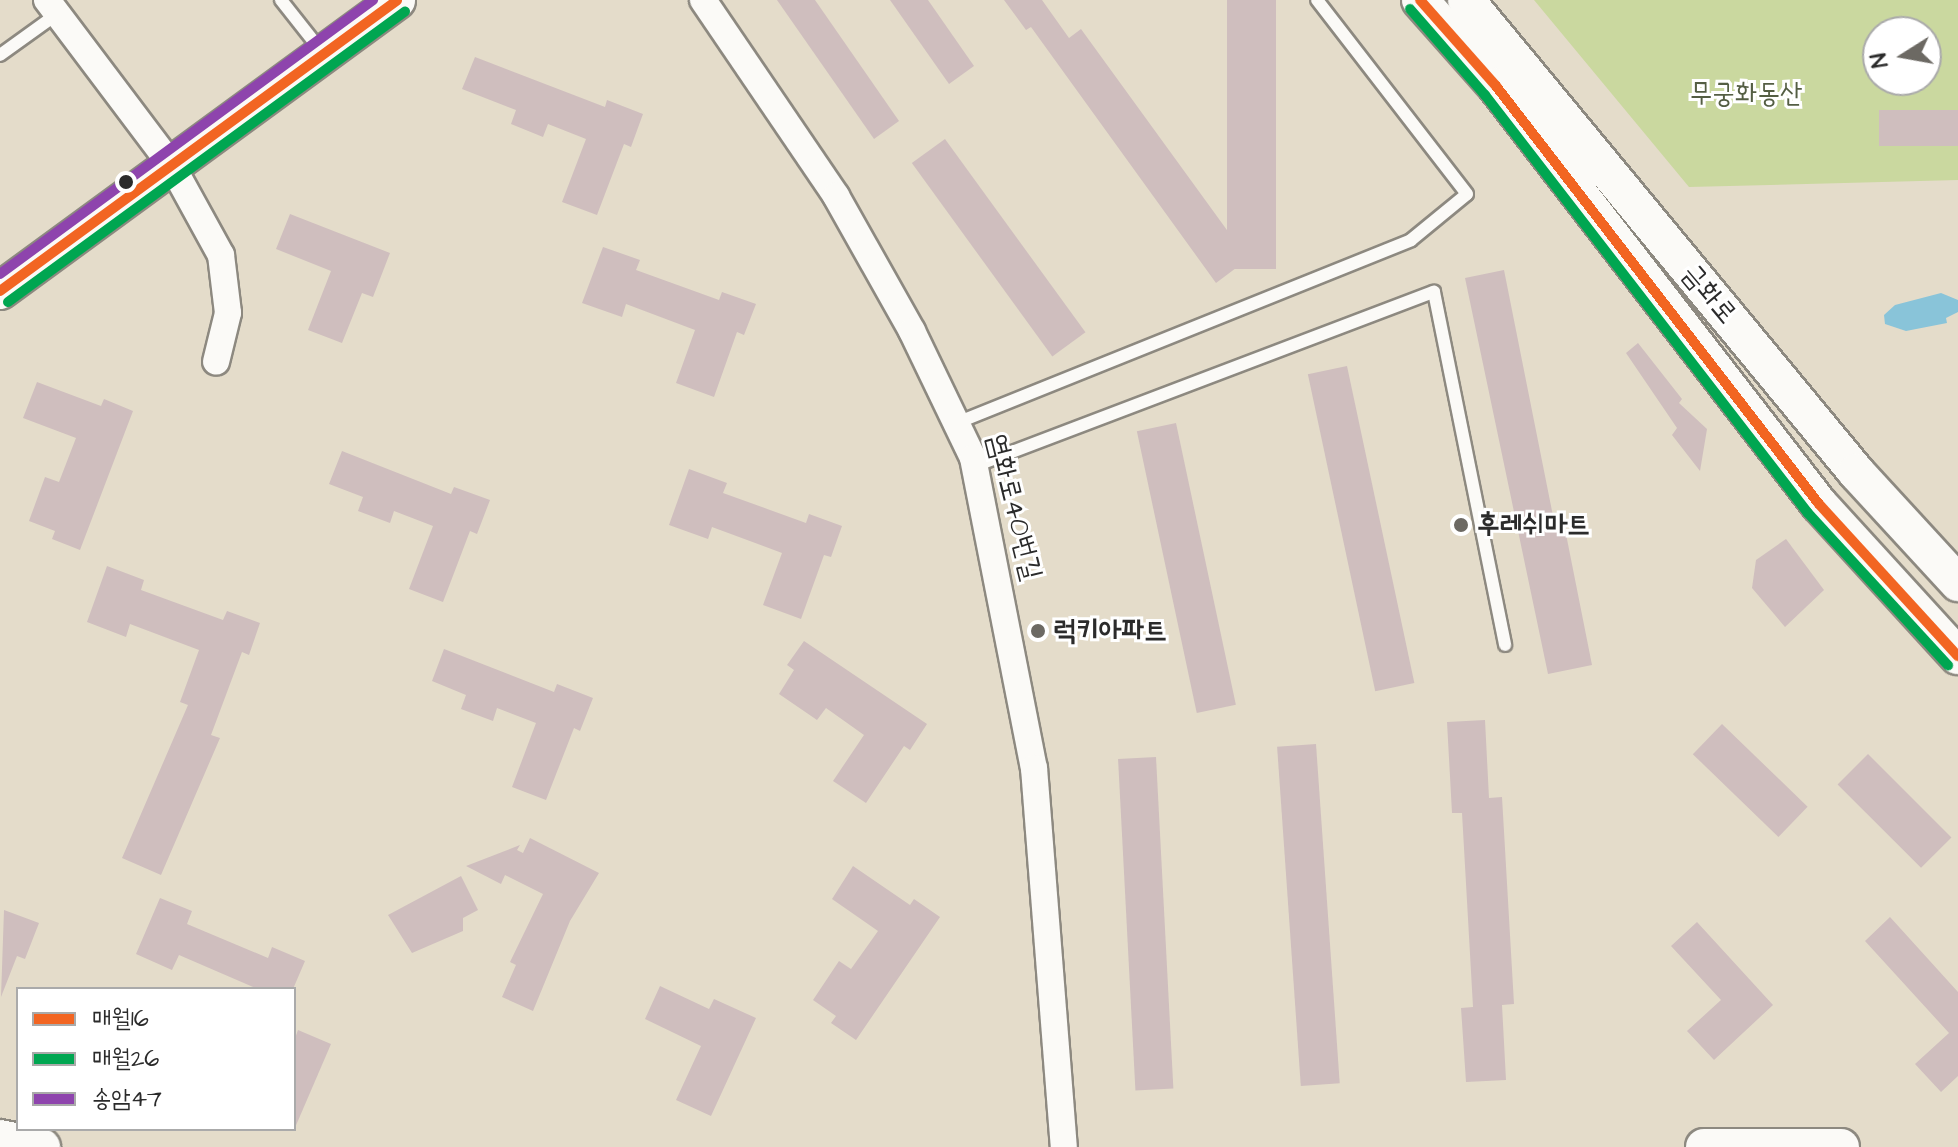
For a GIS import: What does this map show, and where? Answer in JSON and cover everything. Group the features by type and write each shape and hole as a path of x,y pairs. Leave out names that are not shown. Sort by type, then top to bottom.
{"main road":[{"path":"0,291 397,0"},
{"name":"금화로","path":"1420,0 1496,86 1819,504 1958,656"},
{"name":"금화로","path":"1466,0 1856,472 1958,583"},
{"path":"0,1138 42,1147"},
{"path":"1704,1147 1841,1147"}],"street":[{"name":"염화로40번길","path":"703,0 836,196 959,422 975,466 1034,768 1064,1147"},
{"path":"52,7 172,166 207,226 225,273 228,313 216,362"}],"lane":[{"path":"281,0 324,55"},
{"path":"959,422 1411,240 1467,194 1317,0"},
{"path":"0,55 52,7"},
{"path":"975,466 1434,292 1505,645"}],"green space":[{"name":"무궁화동산","path":"1534,0 1958,0 1958,180 1689,187"}],"water":[{"path":"1941,293 1958,300 1958,312 1946,318 1947,323 1906,331 1885,324 1884,315 1895,305"}],"building":[{"path":"777,0 815,0 899,121 874,139"},
{"path":"890,0 928,0 974,66 949,84"},
{"path":"1004,0 1042,0 1069,38 1081,29 1248,259 1216,283 1031,27 1026,30"},
{"path":"1227,0 1276,0 1276,269 1227,269"},
{"path":"475,57 605,107 607,100 643,114 631,147 624,144 597,215 562,202 586,139 548,124 543,137 511,124 516,110 462,89"},
{"path":"1879,110 1958,110 1958,146 1879,146"},
{"path":"945,139 1085,332 1052,356 912,163"},
{"path":"290,214 390,253 373,297 362,293 342,343 308,330 331,271 276,249"},
{"path":"603,247 640,260 636,270 719,300 722,292 756,304 744,335 737,332 714,397 676,383 695,330 626,304 622,317 582,303"},
{"path":"1504,270 1556,531 1565,529 1592,665 1548,674 1465,278"},
{"path":"1638,343 1682,399 1679,403 1707,429 1700,471 1672,435 1677,428 1626,353"},
{"path":"1347,366 1414,683 1375,691 1308,374"},
{"path":"37,382 101,406 104,399 133,411 80,550 52,539 55,531 29,521 45,477 59,482 76,438 23,418"},
{"path":"1176,423 1236,705 1197,713 1137,431"},
{"path":"342,451 451,494 454,487 490,500 477,534 470,531 443,602 409,589 433,526 394,511 390,523 358,511 363,497 329,484"},
{"path":"689,469 727,483 723,493 806,523 809,514 842,526 831,557 824,555 801,619 763,605 782,553 712,527 708,539 669,525"},
{"path":"1786,539 1824,590 1785,627 1752,588 1756,560"},
{"path":"107,566 144,580 141,590 223,620 227,611 260,623 249,655 242,652 211,735 220,738 161,875 122,858 188,705 180,702 199,650 130,624 126,637 87,622"},
{"path":"804,641 927,724 910,750 904,746 866,803 833,781 864,735 826,708 817,720 779,694 794,670 787,665"},
{"path":"444,649 554,692 557,684 593,698 580,731 574,728 546,800 512,787 536,723 497,708 493,721 461,709 466,695 432,681"},
{"path":"1485,720 1489,798 1502,797 1514,1004 1502,1005 1506,1080 1466,1082 1461,1008 1473,1007 1462,813 1452,813 1447,722"},
{"path":"1722,724 1808,807 1778,837 1693,754"},
{"path":"1316,744 1340,1083 1301,1086 1277,747"},
{"path":"1868,754 1951,837 1921,868 1838,784"},
{"path":"1156,757 1173,1089 1135,1091 1118,759"},
{"path":"530,838 599,873 570,921 533,1011 502,997 516,965 510,962 543,894 505,875 501,884 466,866 520,845 517,850 523,853"},
{"path":"853,866 910,905 914,899 940,917 856,1040 831,1023 836,1016 813,1000 839,961 851,969 878,931 832,899"},
{"path":"461,876 478,910 463,918 463,931 412,953 388,915"},
{"path":"160,898 192,911 187,924 268,958 272,947 305,961 294,987 253,987 179,955 172,970 136,954"},
{"path":"4,910 39,923 25,959 17,956 1,997"},
{"path":"1890,917 1958,992 1958,1076 1941,1092 1915,1064 1949,1033 1865,941"},
{"path":"1697,922 1773,1005 1714,1060 1687,1031 1721,1000 1671,946"},
{"path":"660,986 709,1009 714,999 756,1018 711,1116 676,1100 701,1046 645,1019"},
{"path":"298,1030 331,1044 296,1125"}],"transit line":[{"name":"송암47","path":"0,274 373,0"},
{"name":"매월16","path":"0,291 397,0"},
{"name":"매월16","path":"1420,0 1496,86 1819,504 1958,656"},
{"name":"매월26","path":"1410,9 1485,95 1808,513 1948,665"},
{"name":"매월26","path":"8,302 405,11"}],"place":[{"name":"후레쉬마트","path":"1461,525"},
{"name":"럭키아파트","path":"1038,631"}]}
